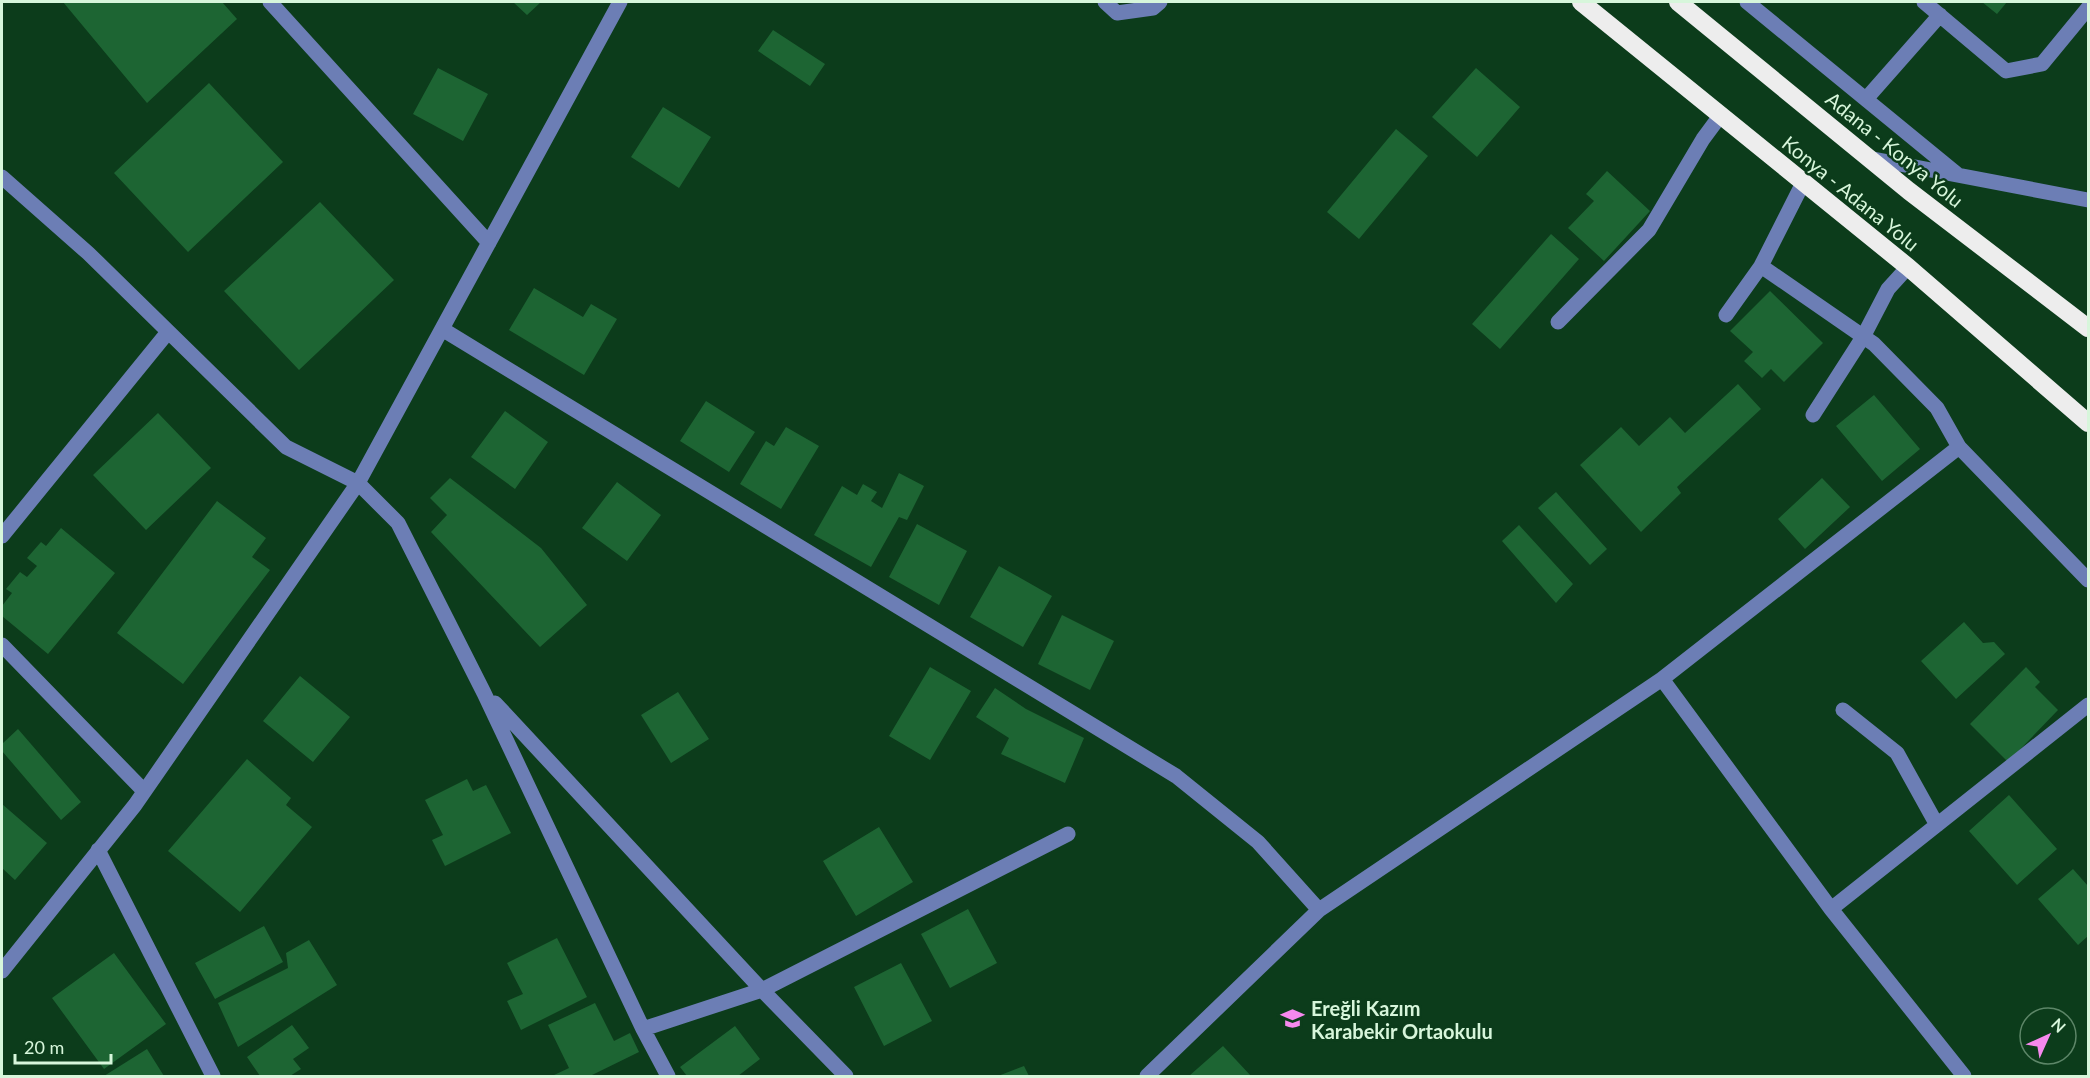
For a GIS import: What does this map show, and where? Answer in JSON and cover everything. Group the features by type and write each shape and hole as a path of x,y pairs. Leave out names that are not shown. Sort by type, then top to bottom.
{"highway":[{"name":"Konya - Adana Yolu","path":"1581,2 1908,267 2088,423"},
{"name":"Adana - Konya Yolu","path":"1678,2 1868,158 2088,328"}],"street":[{"path":"270,2 489,243"},
{"path":"2,971 144,791 358,483 620,2"},
{"path":"1105,2 1117,13 1153,8 1160,2"},
{"path":"1747,2 1957,174"},
{"path":"1924,2 2006,71 2042,64 2088,8"},
{"path":"1866,99 1940,15"},
{"path":"1558,322 1649,230 1720,116"},
{"path":"1868,158 2088,200"},
{"path":"2,177 87,253 286,447 358,483 398,523 484,693 643,1029 668,1077"},
{"path":"1726,315 1761,266 1803,183"},
{"path":"1761,266 1874,344 1937,408 1959,447 2088,580"},
{"path":"1813,415 1863,337 1888,289 1908,267"},
{"path":"442,329 1176,776 1258,842 1319,910"},
{"path":"2,536 168,332"},
{"path":"1147,1077 1319,910 1662,678 1959,447"},
{"path":"2,645 144,791"},
{"path":"1662,678 1831,909 1964,1077"},
{"path":"484,693 846,1077"},
{"path":"1831,909 2088,705"},
{"path":"1843,710 1897,753 1937,825"},
{"path":"643,1029 762,990 1068,834"},
{"path":"98,850 213,1077"}],"building":[{"path":"63,2 222,2 237,19 147,103"},
{"path":"513,2 541,2 527,15"},
{"path":"1982,2 2007,2 1997,14"},
{"path":"773,30 825,64 810,86 758,51"},
{"path":"438,68 488,94 463,141 413,114"},
{"path":"1476,68 1520,107 1477,157 1432,117"},
{"path":"209,83 283,162 188,252 114,173"},
{"path":"663,107 711,137 679,188 631,157"},
{"path":"1396,129 1428,156 1359,239 1327,212"},
{"path":"1607,171 1650,211 1604,261 1568,228 1594,201 1586,194"},
{"path":"320,202 394,280 299,370 224,291"},
{"path":"1551,234 1579,259 1500,349 1472,324"},
{"path":"534,288 583,317 591,304 617,319 584,375 509,330"},
{"path":"1770,291 1823,343 1784,382 1771,369 1762,378 1744,361 1753,352 1730,331"},
{"path":"1738,384 1761,409 1677,487 1681,493 1641,532 1580,465 1621,427 1639,446 1670,417 1685,433"},
{"path":"1874,395 1920,449 1882,481 1836,426"},
{"path":"706,401 755,432 729,472 680,441"},
{"path":"505,411 548,442 515,489 471,457"},
{"path":"158,413 211,468 146,530 93,475"},
{"path":"786,427 819,446 781,509 740,484 766,441 774,446"},
{"path":"899,473 924,486 907,520 899,517 871,567 814,535 842,486 857,495 863,484 877,492 871,501 882,508"},
{"path":"450,478 541,548 587,605 540,647 431,532 447,515 430,498"},
{"path":"1822,478 1850,507 1805,549 1778,519"},
{"path":"617,482 661,515 627,561 582,528"},
{"path":"1556,492 1607,549 1590,565 1538,508"},
{"path":"217,501 266,538 252,557 270,570 183,684 117,633"},
{"path":"917,524 967,551 939,605 889,577"},
{"path":"1519,525 1573,584 1556,603 1502,541"},
{"path":"61,528 115,573 48,654 2,616 2,606 12,593 6,589 20,572 27,577 37,566 27,558 41,542 46,546"},
{"path":"999,566 1052,596 1023,647 970,617"},
{"path":"1062,615 1114,641 1090,690 1038,664"},
{"path":"1964,622 1983,643 1994,642 2005,654 1956,699 1921,661"},
{"path":"930,667 971,691 930,760 889,736"},
{"path":"2026,667 2040,682 2035,687 2058,710 2008,762 1970,724"},
{"path":"300,676 350,717 313,762 263,721"},
{"path":"995,688 1026,709 1084,738 1065,783 1001,754 1009,738 976,717"},
{"path":"678,692 709,739 671,763 641,715"},
{"path":"18,729 81,802 61,820 2,751 2,744"},
{"path":"247,759 291,798 286,805 312,827 240,912 168,851"},
{"path":"467,779 473,791 486,785 511,833 445,866 432,840 443,835 425,800"},
{"path":"2009,795 2057,849 2017,885 1969,831"},
{"path":"2,804 47,843 15,880 2,868"},
{"path":"879,827 913,882 856,916 823,861"},
{"path":"2073,869 2088,886 2088,936 2078,945 2038,899"},
{"path":"968,909 997,963 950,988 921,934"},
{"path":"264,926 283,962 215,999 195,963"},
{"path":"557,938 587,997 521,1030 507,1001 523,994 507,963"},
{"path":"309,940 337,985 238,1047 218,1003 288,968 286,953"},
{"path":"114,953 166,1024 104,1069 52,998"},
{"path":"901,963 932,1021 884,1046 854,987"},
{"path":"595,1003 614,1041 630,1033 639,1052 590,1076 552,1076 569,1068 548,1025"},
{"path":"292,1025 309,1048 293,1059 301,1069 290,1076 260,1076 247,1057"},
{"path":"735,1026 760,1059 738,1076 687,1076 680,1067"},
{"path":"1223,1046 1251,1076 1189,1076"},
{"path":"147,1049 164,1076 104,1076"},
{"path":"1024,1066 1029,1076 998,1076"}],"place":[{"name":"Ereğli Kazım Karabekir Ortaokulu","path":"1293,1019"}]}
